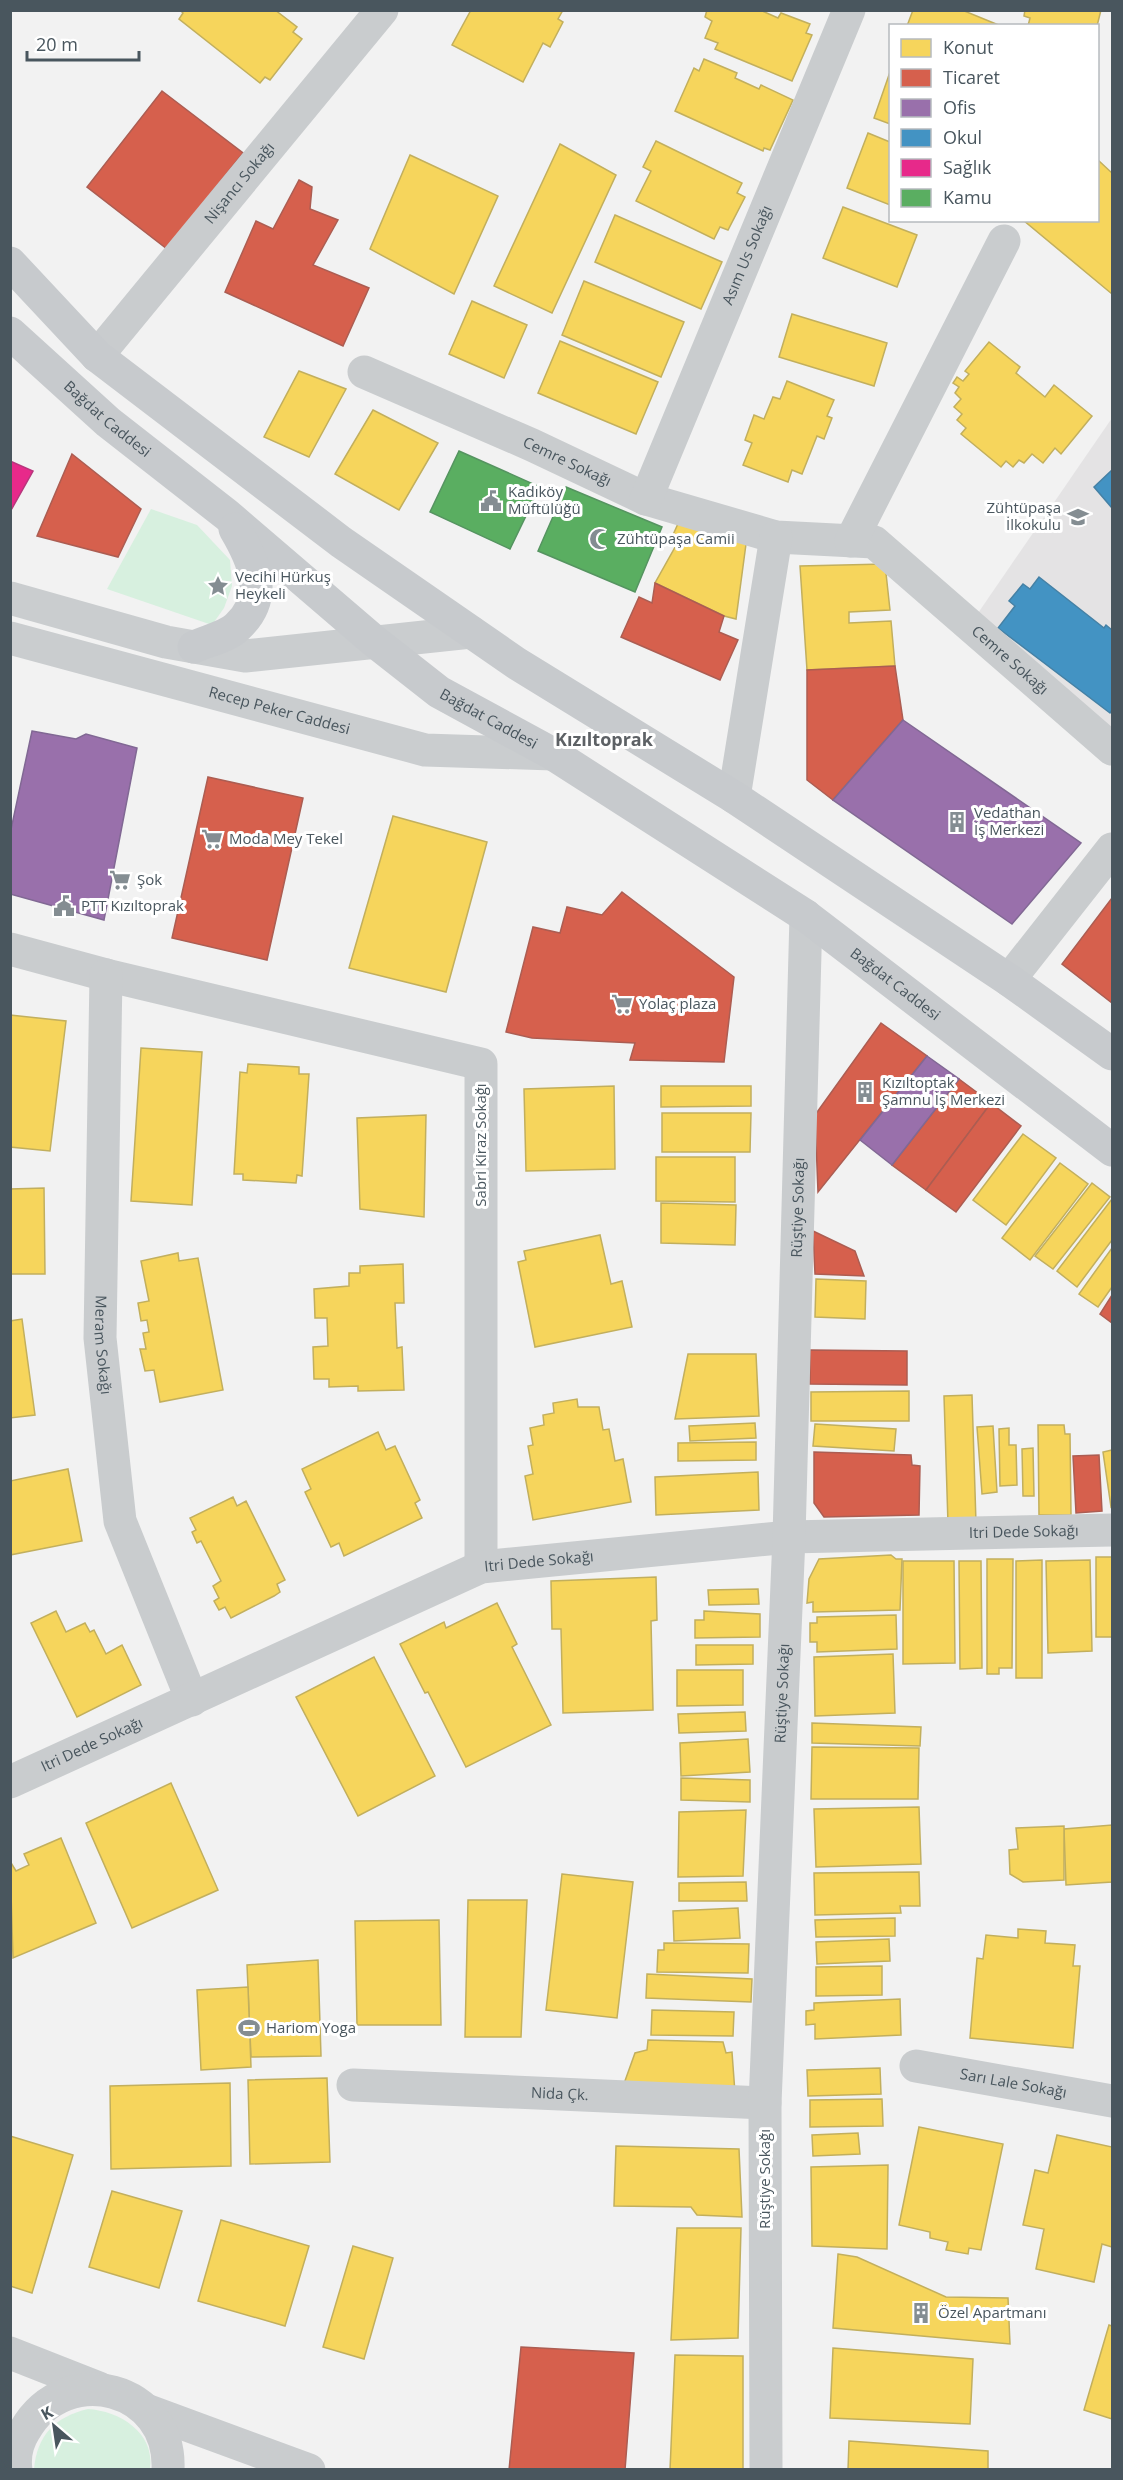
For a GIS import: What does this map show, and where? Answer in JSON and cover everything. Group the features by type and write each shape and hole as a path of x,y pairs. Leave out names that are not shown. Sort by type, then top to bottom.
{"main road":[{"path":"10,263 97,356 341,542 516,663 734,797 1009,980 1113,1054"},
{"name":"Bağdat Caddesi","path":"10,333 108,422 227,515 374,641 439,692 553,754 806,916 1113,1150"},
{"path":"194,647 236,628 248,612 257,590 253,561 227,515"},
{"path":"10,598 166,642 245,656 471,632"},
{"name":"Recep Peker Caddesi","path":"10,638 425,750 553,754"}],"street":[{"name":"Nişancı Sokağı","path":"97,356 382,10"},
{"name":"Asım Us Sokağı","path":"646,499 849,10"},
{"path":"851,541 1004,241"},
{"name":"Cemre Sokağı","path":"364,372 532,445 646,499 776,537 874,542 1113,749"},
{"path":"734,797 776,537"},
{"path":"1009,980 1113,849"},
{"name":"Rüştiye Sokağı","path":"765,2469 765,2103 789,1536 806,916"},
{"name":"Sabri Kiraz Sokağı","path":"10,949 106,975 481,1064 481,1567"},
{"name":"Meram Sokağı","path":"106,975 100,1338 120,1521 192,1700"},
{"name":"Itri Dede Sokağı","path":"10,1782 481,1567 789,1536 1113,1530"},
{"name":"Sarı Lale Sokağı","path":"916,2066 1111,2095"},
{"name":"Nida Çk.","path":"353,2085 765,2103"},
{"path":"10,2353 101,2389 125,2396 146,2410 309,2469"},
{"path":"16,2469 21,2438 33,2416 52,2399 76,2390 101,2389"},
{"path":"146,2410 161,2431 168,2455 168,2469"}],"shaded area":[{"name":"Zühtüpaşa İlkokulu","path":"1112,418 1112,738 976,616"}],"green space":[{"path":"151,509 197,525 230,560 232,586 224,608 212,625 107,589"},
{"path":"88,2409 123,2419 141,2434 147,2444 150,2469 34,2469 39,2446 50,2429 66,2417"}],"building: Konut":[{"path":"180,10 275,10 297,27 293,32 302,39 270,80 265,77 260,83 179,19 183,13"},
{"path":"471,10 563,10 558,19 563,22 550,47 543,43 523,82 452,45"},
{"path":"707,10 760,10 778,18 781,13 810,24 806,33 812,35 792,81 715,49 718,43 705,38 712,21 705,17"},
{"path":"913,10 962,10 996,24 908,24"},
{"path":"1025,10 1101,10 1098,24 1028,24 1030,18 1024,16"},
{"path":"704,59 737,73 735,78 759,89 761,85 793,100 770,150 764,148 763,151 675,111 694,68 699,71"},
{"path":"889,75 889,124 874,118"},
{"path":"868,133 889,142 889,205 847,188"},
{"path":"656,141 742,183 737,193 745,197 728,230 720,227 714,239 636,201 651,171 643,167"},
{"path":"560,144 616,175 552,313 494,286"},
{"path":"410,155 498,196 454,294 370,249"},
{"path":"1099,161 1112,173 1112,294 1025,222 1099,222"},
{"path":"843,207 917,235 897,287 823,258"},
{"path":"615,215 722,262 701,309 595,262"},
{"path":"584,281 684,322 661,377 562,335"},
{"path":"472,301 527,325 504,378 449,354"},
{"path":"792,314 887,343 874,386 779,357"},
{"path":"560,341 658,382 636,434 538,393"},
{"path":"989,342 1020,367 1016,373 1045,397 1054,385 1092,416 1061,454 1055,448 1043,463 1032,454 1024,463 1019,460 1013,467 1006,461 1001,467 961,434 966,428 957,420 962,414 954,407 961,399 955,393 959,387 953,383 957,377 963,381 969,374 965,371"},
{"path":"299,371 346,389 309,457 264,437"},
{"path":"787,381 834,400 827,416 832,418 824,439 817,436 802,474 792,470 788,482 743,465 752,443 745,440 754,415 764,419 773,397 780,399"},
{"path":"373,410 438,443 399,510 335,474"},
{"path":"681,517 746,544 736,619 724,616 655,583 679,540 672,537"},
{"path":"885,564 890,610 849,612 849,623 891,621 895,666 807,670 800,566"},
{"path":"393,816 487,842 446,992 349,968"},
{"path":"10,1015 66,1021 50,1151 10,1147"},
{"path":"141,1048 202,1052 192,1205 131,1201"},
{"path":"248,1064 299,1067 299,1074 309,1074 302,1176 297,1175 296,1183 243,1180 243,1174 234,1174 240,1072 247,1073"},
{"path":"614,1086 615,1169 526,1171 524,1089"},
{"path":"661,1086 751,1086 751,1106 661,1107"},
{"path":"662,1113 751,1113 750,1152 662,1152"},
{"path":"426,1115 424,1217 360,1209 357,1118"},
{"path":"1023,1134 1056,1158 1006,1225 973,1200"},
{"path":"656,1157 735,1157 735,1202 656,1201"},
{"path":"1060,1163 1088,1184 1030,1260 1002,1238"},
{"path":"1092,1183 1110,1197 1053,1269 1035,1256"},
{"path":"44,1188 45,1274 10,1274 10,1189"},
{"path":"1112,1199 1112,1240 1077,1287 1057,1271"},
{"path":"661,1203 736,1205 735,1245 661,1243"},
{"path":"600,1235 611,1284 622,1281 632,1327 535,1347 518,1262 526,1260 524,1251"},
{"path":"1112,1248 1112,1287 1098,1307 1079,1294"},
{"path":"178,1253 179,1261 198,1258 223,1390 160,1402 154,1370 145,1371 140,1349 146,1349 143,1333 149,1332 147,1320 141,1321 138,1303 149,1301 141,1261"},
{"path":"403,1264 404,1303 395,1303 397,1348 402,1347 404,1390 358,1391 358,1386 329,1387 329,1379 314,1379 313,1347 328,1346 327,1318 315,1318 314,1289 349,1286 349,1273 360,1273 360,1266"},
{"path":"816,1279 866,1281 865,1319 815,1317"},
{"path":"22,1319 35,1415 10,1418 10,1321"},
{"path":"688,1354 756,1354 759,1416 675,1419"},
{"path":"909,1391 909,1421 811,1421 811,1392"},
{"path":"972,1395 976,1523 948,1524 944,1396"},
{"path":"577,1399 578,1407 599,1407 603,1430 609,1429 615,1461 623,1459 631,1502 533,1520 525,1476 533,1474 528,1446 533,1445 530,1428 544,1425 543,1415 554,1413 553,1403"},
{"path":"755,1423 756,1438 690,1441 689,1426"},
{"path":"815,1424 896,1429 894,1451 813,1446"},
{"path":"1038,1425 1064,1425 1065,1434 1070,1434 1071,1515 1039,1515"},
{"path":"993,1426 997,1492 982,1494 977,1427"},
{"path":"1009,1428 1009,1445 1016,1445 1017,1485 1000,1486 999,1429"},
{"path":"378,1432 386,1450 395,1446 420,1500 415,1503 422,1518 344,1556 339,1543 331,1547 305,1492 311,1489 302,1469"},
{"path":"756,1442 756,1460 678,1461 678,1443"},
{"path":"1033,1448 1034,1496 1023,1496 1022,1449"},
{"path":"1112,1450 1112,1506 1111,1507 1103,1452"},
{"path":"68,1469 82,1541 10,1555 10,1481"},
{"path":"758,1472 759,1510 656,1515 655,1477"},
{"path":"233,1497 237,1506 246,1501 285,1580 277,1584 280,1592 231,1618 225,1607 219,1610 214,1601 219,1598 213,1586 221,1581 201,1541 197,1543 192,1532 196,1530 190,1518"},
{"path":"891,1555 896,1559 902,1559 900,1610 813,1612 813,1602 807,1603 809,1579 819,1559"},
{"path":"1096,1557 1112,1557 1112,1637 1096,1637"},
{"path":"987,1559 1013,1559 1012,1668 999,1668 999,1674 987,1674"},
{"path":"1042,1560 1042,1678 1016,1678 1016,1561"},
{"path":"1090,1560 1092,1651 1048,1653 1046,1561"},
{"path":"903,1561 954,1561 955,1663 903,1664"},
{"path":"959,1561 981,1561 982,1668 960,1669"},
{"path":"656,1577 657,1620 651,1621 653,1710 563,1713 561,1629 552,1629 551,1581"},
{"path":"758,1589 759,1604 709,1605 708,1590"},
{"path":"497,1603 517,1644 512,1647 551,1725 466,1767 428,1692 425,1693 400,1644 444,1622 446,1628"},
{"path":"56,1611 66,1632 85,1623 90,1632 94,1630 106,1654 122,1645 141,1685 77,1717 31,1623"},
{"path":"704,1611 760,1614 760,1637 695,1638 695,1620 704,1620"},
{"path":"896,1615 897,1649 817,1652 817,1642 810,1642 810,1623 817,1623 817,1617"},
{"path":"696,1645 753,1645 753,1664 696,1665"},
{"path":"893,1654 895,1713 815,1716 814,1657"},
{"path":"374,1657 435,1776 358,1816 296,1697"},
{"path":"677,1670 743,1670 743,1705 677,1706"},
{"path":"745,1712 746,1731 679,1733 678,1714"},
{"path":"812,1723 921,1727 920,1746 812,1743"},
{"path":"748,1739 750,1772 681,1776 680,1743"},
{"path":"812,1747 919,1748 918,1799 811,1799"},
{"path":"681,1778 750,1780 750,1802 681,1800"},
{"path":"171,1783 218,1890 132,1928 86,1823"},
{"path":"919,1807 921,1864 816,1867 814,1809"},
{"path":"746,1810 743,1876 678,1877 679,1812"},
{"path":"1112,1825 1112,1882 1066,1885 1064,1829"},
{"path":"1064,1826 1064,1880 1023,1882 1010,1874 1009,1850 1018,1849 1016,1828"},
{"path":"61,1838 96,1923 13,1958 10,1861 16,1871 29,1865 24,1854"},
{"path":"919,1872 920,1906 900,1906 901,1913 815,1915 814,1873"},
{"path":"562,1874 633,1882 617,2018 546,2010"},
{"path":"746,1882 747,1901 679,1901 679,1883"},
{"path":"468,1900 527,1900 521,2037 465,2037"},
{"path":"738,1908 740,1938 674,1941 673,1911"},
{"path":"895,1918 895,1936 816,1937 815,1920"},
{"path":"439,1920 441,2025 357,2025 355,1921"},
{"path":"1018,1929 1046,1931 1045,1943 1075,1945 1073,1966 1080,1966 1073,2048 970,2038 977,1958 983,1959 986,1935 1018,1938"},
{"path":"889,1939 890,1961 817,1964 816,1942"},
{"path":"664,1943 749,1944 748,1973 657,1972 658,1950 664,1950"},
{"path":"318,1960 321,2056 251,2057 247,1965"},
{"path":"882,1966 882,1995 816,1996 816,1967"},
{"path":"647,1974 752,1979 751,2002 646,1998"},
{"path":"248,1987 251,2067 201,2070 197,1990"},
{"path":"900,1999 901,2035 815,2039 815,2024 806,2025 806,2011 814,2010 814,2003"},
{"path":"652,2010 734,2012 733,2036 651,2035"},
{"path":"648,2040 723,2042 726,2053 732,2052 735,2093 621,2092 635,2053 647,2050"},
{"path":"880,2068 881,2094 808,2096 807,2070"},
{"path":"327,2078 330,2162 250,2164 248,2080"},
{"path":"230,2083 231,2166 111,2169 110,2086"},
{"path":"882,2099 883,2126 810,2127 810,2100"},
{"path":"919,2127 1003,2144 981,2250 969,2248 968,2254 946,2250 948,2242 930,2238 930,2232 899,2225"},
{"path":"858,2133 860,2154 813,2156 812,2135"},
{"path":"1057,2135 1112,2147 1112,2247 1102,2244 1094,2282 1036,2269 1044,2229 1023,2225 1035,2170 1048,2173"},
{"path":"10,2136 73,2155 32,2293 10,2286"},
{"path":"616,2146 739,2149 742,2217 697,2215 691,2207 614,2206"},
{"path":"888,2165 887,2249 812,2246 811,2167"},
{"path":"112,2191 182,2211 159,2288 89,2267"},
{"path":"221,2220 309,2246 285,2326 198,2301"},
{"path":"677,2228 741,2228 738,2338 671,2340"},
{"path":"353,2246 393,2258 364,2359 323,2347"},
{"name":"Özel Apartmanı","path":"838,2254 857,2257 946,2297 1008,2298 1010,2344 833,2328"},
{"path":"1109,2325 1112,2326 1112,2419 1084,2410"},
{"path":"833,2348 973,2359 970,2424 830,2418"},
{"path":"675,2355 743,2356 743,2470 670,2470"},
{"path":"849,2441 988,2451 988,2470 848,2470"}],"building: Ticaret":[{"path":"162,91 243,153 167,249 87,187"},
{"path":"299,180 312,187 310,209 338,220 313,265 369,288 343,346 225,292 256,221 273,229"},
{"path":"72,454 141,509 118,557 37,536"},
{"path":"655,583 724,616 719,632 738,640 720,680 621,637 639,597 652,603"},
{"path":"895,666 903,720 833,800 807,780 807,670"},
{"path":"208,777 303,798 267,960 172,938"},
{"name":"Yolaç plaza","path":"622,892 734,977 724,1062 630,1060 635,1043 532,1038 506,1032 533,927 560,933 567,907 602,915"},
{"path":"1112,898 1112,1003 1062,964"},
{"name":"Kızıltoptak Şamnu İş Merkezi","path":"881,1023 927,1056 818,1192 815,1115"},
{"path":"959,1079 991,1103 926,1190 892,1165"},
{"path":"991,1103 1021,1126 956,1212 926,1190"},
{"path":"813,1231 855,1251 864,1276 815,1274"},
{"path":"1112,1295 1112,1323 1100,1314"},
{"path":"810,1350 907,1351 907,1385 810,1384"},
{"path":"814,1452 911,1455 912,1465 920,1466 919,1515 824,1517 814,1503"},
{"path":"1099,1455 1102,1511 1076,1513 1073,1456"},
{"path":"521,2347 634,2353 625,2470 509,2470"}],"building: Ofis":[{"name":"Vedathan İş Merkezi","path":"903,720 1081,843 1012,924 833,800"},
{"path":"32,731 76,739 86,734 137,748 104,920 10,894 10,834"},
{"path":"927,1056 959,1079 892,1165 860,1140"}],"building: Okul":[{"path":"1112,470 1112,508 1094,487"},
{"path":"1039,577 1104,628 1106,625 1112,630 1112,710 1110,713 998,628 1015,606 1009,601 1023,584 1030,589"}],"building: Sağlık":[{"path":"10,461 33,471 10,512"}],"building: Kamu":[{"path":"459,451 540,487 510,549 430,512"},
{"name":"Zühtüpaşa Camii","path":"566,487 662,527 635,592 538,551"}],"place":[{"name":"Kadıköy Müftülüğü","path":"491,501"},
{"name":"Zühtüpaşa İlkokulu","path":"1078,517"},
{"name":"Zühtüpaşa Camii","path":"600,539"},
{"name":"Vecihi Hürkuş Heykeli","path":"218,586"},
{"name":"Vedathan İş Merkezi","path":"957,822"},
{"name":"Moda Mey Tekel","path":"212,839"},
{"name":"Şok","path":"120,880"},
{"name":"PTT Kızıltoprak","path":"64,906"},
{"name":"Yolaç plaza","path":"622,1004"},
{"name":"Kızıltoptak Şamnu İş Merkezi","path":"865,1092"},
{"name":"Hariom Yoga","path":"249,2028"},
{"name":"Özel Apartmanı","path":"921,2313"}],"district":[{"name":"Kızıltoprak","path":"604,740"}]}
